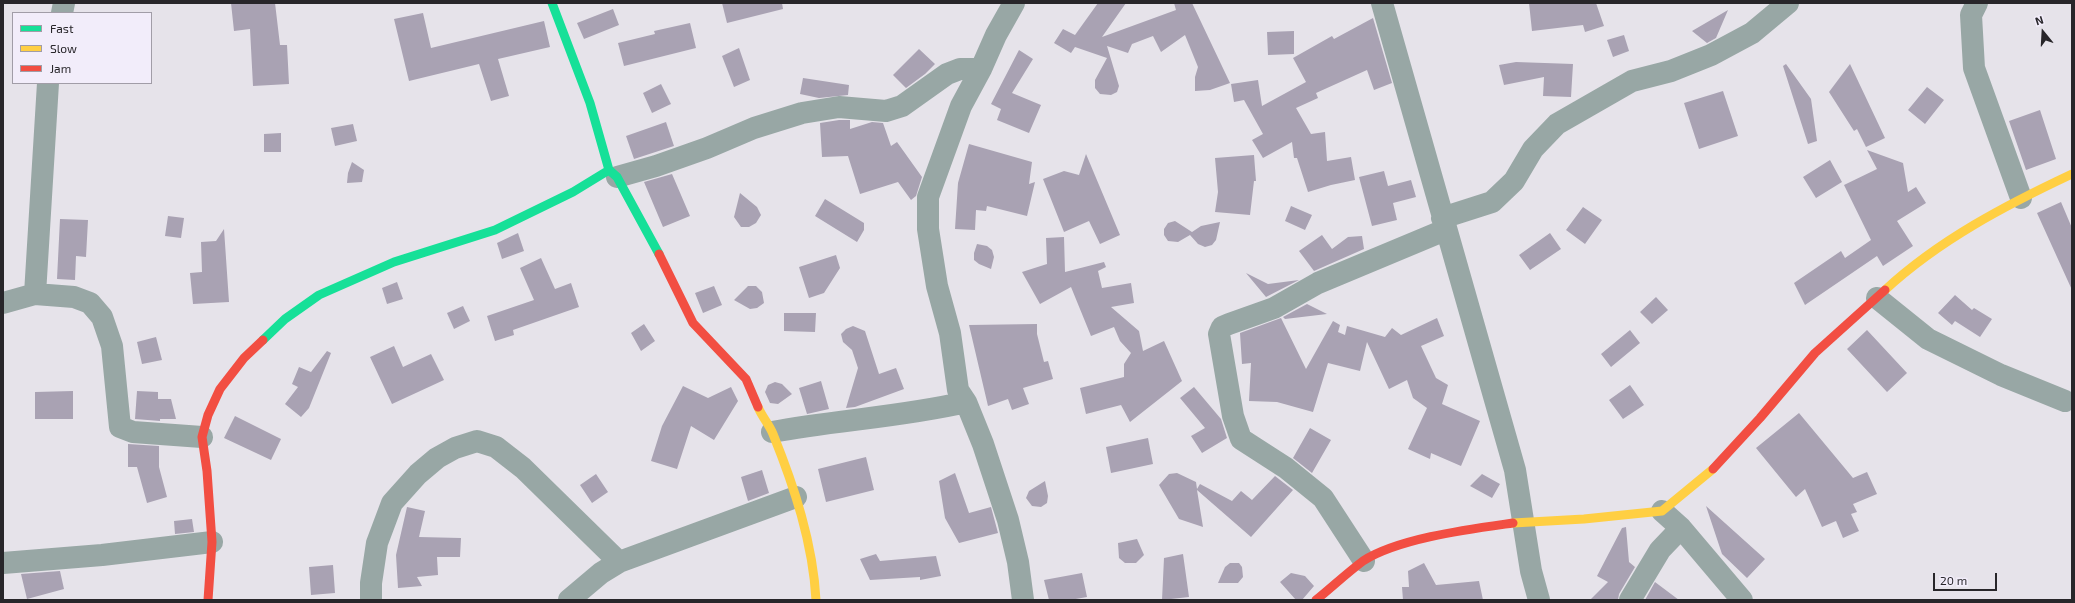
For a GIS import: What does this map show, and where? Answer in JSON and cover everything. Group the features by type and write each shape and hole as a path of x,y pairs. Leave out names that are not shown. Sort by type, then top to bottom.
{"street":[{"path":"552,3 590,104 613,174 671,276 693,322 746,379 760,415 772,432 796,497 815,578 816,600"},
{"path":"1014,3 996,35 961,106 928,197 928,230 937,286 950,333 958,390 966,402 984,444 1008,520 1018,562 1023,600"},
{"path":"1382,3 1514,470 1524,522 1531,571 1539,600"},
{"path":"1364,561 1323,498 1286,468 1242,439 1233,416 1219,334 1222,327 1274,308 1318,283 1492,202 1514,181 1533,149 1557,124 1632,81 1671,71 1711,54 1752,33 1788,3"},
{"path":"1977,3 1971,15 1974,68 2021,198"},
{"path":"208,600 212,542 207,471 202,437 208,415 220,389 244,358 285,319 319,295 394,262 495,230 613,174 656,166 707,148 754,128 802,112 839,107 886,111 902,106 947,74 960,69 981,68"},
{"path":"35,294 48,84"},
{"path":"1316,600 1364,561 1390,549 1428,538 1469,529 1524,522 1584,519 1662,511 1712,470 1760,418 1815,353 1912,266 1978,222 2021,198 2072,174"},
{"path":"3,302 35,294 74,297 90,303 102,318 112,346 120,427 133,432 202,437"},
{"path":"1877,298 1928,340 2001,375 2065,401"},
{"path":"772,432 811,424 926,411 966,402"},
{"path":"371,600 371,583 377,543 392,503 418,474 437,458 455,448 477,441 496,447 523,468 619,562"},
{"path":"569,600 601,573 619,562 796,497"},
{"path":"1662,511 1681,528 1742,600"},
{"path":"1630,600 1660,550 1681,528"},
{"path":"3,563 212,542"}],"building":[{"path":"231,3 275,3 280,45 287,45 289,84 253,86 250,29 234,31"},
{"path":"722,3 782,3 783,9 727,23"},
{"path":"1098,3 1126,3 1102,37 1176,10 1174,3 1192,3 1230,83 1210,90 1195,91 1195,77 1198,67 1185,35 1161,52 1153,36 1132,44 1128,53 1107,46 1119,86 1117,92 1111,95 1100,94 1095,88 1095,80 1107,58 1075,47 1071,53 1054,43 1063,29 1075,35"},
{"path":"1529,3 1596,3 1604,26 1585,32 1583,25 1532,31"},
{"path":"613,9 619,25 584,39 577,23"},
{"path":"1728,10 1716,38 1707,43 1692,31"},
{"path":"423,13 431,48 544,21 550,47 498,59 509,96 491,101 479,64 409,81 394,19"},
{"path":"1373,18 1392,83 1374,90 1367,70 1316,93 1318,98 1296,108 1311,134 1325,132 1327,161 1351,157 1355,180 1308,192 1297,158 1294,158 1292,142 1263,158 1252,140 1263,134 1244,100 1234,102 1231,84 1258,80 1262,106 1306,82 1293,58 1332,36 1334,39"},
{"path":"690,23 696,48 624,66 618,43 655,34 654,31"},
{"path":"1294,31 1294,54 1268,55 1267,32"},
{"path":"1624,35 1629,51 1613,57 1607,40"},
{"path":"739,48 750,80 734,87 722,56"},
{"path":"919,49 935,64 925,74 906,88 893,75"},
{"path":"1019,50 1033,59 1012,93 1041,105 1029,133 997,120 1001,109 991,104"},
{"path":"1516,62 1573,64 1571,97 1543,96 1544,77 1504,85 1499,65"},
{"path":"1786,64 1811,99 1817,141 1808,144 1783,66"},
{"path":"1850,64 1885,138 1866,147 1857,129 1854,131 1829,92"},
{"path":"803,78 849,85 848,95 819,98 800,94"},
{"path":"661,84 671,104 652,113 643,93"},
{"path":"1927,87 1944,100 1925,124 1908,110"},
{"path":"1723,91 1738,136 1699,149 1684,103"},
{"path":"2040,110 2056,159 2026,170 2009,121"},
{"path":"850,120 850,129 872,122 883,123 891,146 897,142 922,177 916,196 911,200 898,182 860,194 848,156 822,157 820,123"},
{"path":"666,122 674,146 634,159 626,136"},
{"path":"353,124 357,141 335,146 331,128"},
{"path":"281,133 281,152 264,152 264,134"},
{"path":"969,144 1032,162 1029,184 1035,182 1027,216 987,206 986,211 976,210 975,230 955,229 958,183"},
{"path":"1867,150 1903,163 1908,192 1916,187 1926,203 1897,221 1913,246 1883,266 1877,256 1805,305 1794,283 1841,251 1845,258 1871,240 1844,185 1877,169"},
{"path":"1086,154 1120,235 1100,244 1089,221 1064,232 1043,179 1064,171 1079,175"},
{"path":"1254,155 1256,181 1254,181 1250,215 1215,212 1218,192 1215,158"},
{"path":"1830,160 1842,182 1816,198 1803,177"},
{"path":"352,162 364,170 362,182 347,183 348,173"},
{"path":"1384,171 1388,186 1411,180 1416,197 1393,203 1397,220 1372,226 1359,177"},
{"path":"672,174 690,216 663,227 644,182"},
{"path":"740,193 757,207 761,215 756,223 749,227 741,227 734,217"},
{"path":"825,199 864,223 864,230 857,242 815,216"},
{"path":"2061,202 2072,228 2072,290 2037,213"},
{"path":"1291,206 1312,215 1305,230 1285,221"},
{"path":"1583,207 1602,220 1585,244 1566,230"},
{"path":"168,216 184,218 181,238 165,236"},
{"path":"60,219 88,220 86,257 76,256 75,280 57,279"},
{"path":"1175,221 1192,232 1201,226 1220,222 1216,240 1212,245 1205,247 1198,244 1190,235 1178,242 1168,241 1164,235 1164,229 1168,223"},
{"path":"224,229 229,302 193,304 190,273 202,272 201,242 216,241"},
{"path":"518,233 524,251 502,259 497,243"},
{"path":"1550,233 1561,249 1530,270 1519,255"},
{"path":"1322,235 1332,249 1348,237 1362,236 1364,249 1314,271 1299,251"},
{"path":"1064,237 1065,272 1104,262 1106,267 1098,271 1102,288 1131,283 1134,303 1111,307 1139,331 1143,351 1164,341 1182,381 1130,422 1121,405 1086,414 1080,388 1124,377 1124,364 1131,353 1120,341 1114,327 1091,336 1071,287 1040,304 1022,272 1047,264 1046,238"},
{"path":"977,244 987,246 992,250 994,257 991,269 974,260 974,253"},
{"path":"836,255 840,268 824,293 809,298 799,267"},
{"path":"541,258 555,289 571,283 579,307 513,330 514,335 495,341 487,316 534,300 520,268"},
{"path":"1246,273 1268,284 1299,280 1266,297"},
{"path":"397,282 403,299 387,304 382,288"},
{"path":"714,286 722,305 703,313 695,293"},
{"path":"748,286 756,286 762,292 764,303 757,308 750,309 734,300"},
{"path":"1955,295 1972,310 1974,308 1992,319 1980,337 1955,321 1952,325 1938,313"},
{"path":"1656,297 1668,310 1652,324 1640,312"},
{"path":"1307,304 1327,314 1285,319 1283,317"},
{"path":"463,306 470,321 454,329 447,313"},
{"path":"784,313 816,313 815,332 784,331"},
{"path":"1281,318 1306,369 1333,321 1340,325 1338,332 1345,335 1347,326 1385,337 1392,328 1401,335 1437,318 1444,336 1421,346 1436,378 1448,385 1442,404 1480,421 1461,466 1431,453 1430,459 1408,449 1427,408 1413,398 1407,380 1389,389 1367,342 1360,371 1328,363 1313,412 1277,402 1249,401 1251,363 1242,364 1240,333"},
{"path":"644,324 655,341 641,351 631,333"},
{"path":"1037,324 1037,334 1044,362 1048,361 1053,379 1023,388 1029,404 1012,410 1008,399 988,406 969,325"},
{"path":"853,326 865,331 879,374 896,368 904,389 855,407 846,408 858,368 852,350 843,342 841,334 846,329"},
{"path":"1630,330 1640,343 1611,367 1601,354"},
{"path":"1867,330 1907,373 1887,392 1847,349"},
{"path":"156,337 162,360 142,364 137,342"},
{"path":"394,346 403,367 431,354 444,380 392,404 370,357"},
{"path":"327,351 331,353 309,408 301,417 285,404 298,387 292,384 299,367 311,372"},
{"path":"821,381 829,409 807,414 799,388"},
{"path":"775,382 782,384 792,394 778,404 770,403 765,392 768,385"},
{"path":"1630,385 1644,405 1623,419 1609,400"},
{"path":"683,386 708,398 731,387 738,401 714,440 691,426 677,469 651,461 662,426"},
{"path":"1194,387 1221,419 1227,438 1202,453 1191,436 1205,428 1180,398"},
{"path":"73,391 73,419 35,419 35,392"},
{"path":"137,391 158,392 158,399 171,399 176,419 160,419 160,421 135,419"},
{"path":"1799,413 1853,478 1867,472 1877,494 1853,504 1857,512 1851,514 1859,531 1843,538 1836,521 1822,527 1805,489 1796,497 1756,448"},
{"path":"235,416 281,439 271,460 224,438"},
{"path":"1310,428 1331,440 1312,473 1293,458"},
{"path":"1148,438 1153,464 1111,473 1106,447"},
{"path":"128,444 159,446 159,467 167,497 147,503 137,467 128,467"},
{"path":"866,457 874,490 826,502 818,469"},
{"path":"762,470 769,493 748,501 741,477"},
{"path":"955,473 969,513 991,507 998,533 959,543 945,518 939,481"},
{"path":"1177,473 1196,482 1197,489 1200,484 1232,501 1241,491 1252,500 1275,476 1293,490 1251,537 1197,490 1203,527 1179,519 1159,485 1169,474"},
{"path":"596,474 608,492 592,503 580,485"},
{"path":"1482,474 1500,484 1492,498 1470,486"},
{"path":"1045,481 1048,496 1047,503 1041,507 1032,506 1026,498 1029,491"},
{"path":"1706,506 1765,559 1747,578 1722,554"},
{"path":"407,507 425,511 419,537 461,538 460,557 437,557 438,575 417,577 422,586 398,588 396,555"},
{"path":"192,519 194,532 175,534 174,521"},
{"path":"1626,527 1629,562 1635,567 1619,594 1618,600 1590,600 1608,582 1597,576 1622,528"},
{"path":"1137,539 1144,555 1136,563 1125,563 1119,558 1118,543"},
{"path":"876,554 880,561 936,556 941,576 920,580 920,577 870,580 860,559"},
{"path":"1183,554 1189,597 1162,600 1164,558"},
{"path":"1230,563 1239,563 1242,567 1243,577 1238,583 1218,583 1225,567"},
{"path":"1424,563 1436,585 1479,581 1483,600 1403,600 1402,587 1409,587 1408,571"},
{"path":"333,565 335,593 311,595 309,567"},
{"path":"60,571 64,589 27,599 21,574"},
{"path":"1082,573 1087,597 1070,600 1049,600 1044,580"},
{"path":"1291,573 1305,576 1314,586 1302,600 1296,600 1280,582"},
{"path":"1655,582 1679,600 1645,600"}],"traffic: fast":[{"path":"552,3 590,103 609,170 617,177 659,254"},
{"path":"263,340 285,319 319,295 394,262 495,230 573,192 609,170"}],"traffic: slow":[{"path":"1885,290 1950,239 1998,211 2072,174"},
{"path":"758,407 773,434 795,494 807,536 816,600"},
{"path":"1513,523 1584,519 1662,511 1713,469"}],"traffic: jam":[{"path":"659,254 693,323 746,379 758,407"},
{"path":"1713,469 1760,418 1815,353 1885,290"},
{"path":"208,600 212,542 207,471 202,437 208,415 220,389 244,358 263,340"},
{"path":"1316,600 1351,570 1363,561 1378,553 1415,540 1477,528 1513,523"}]}
